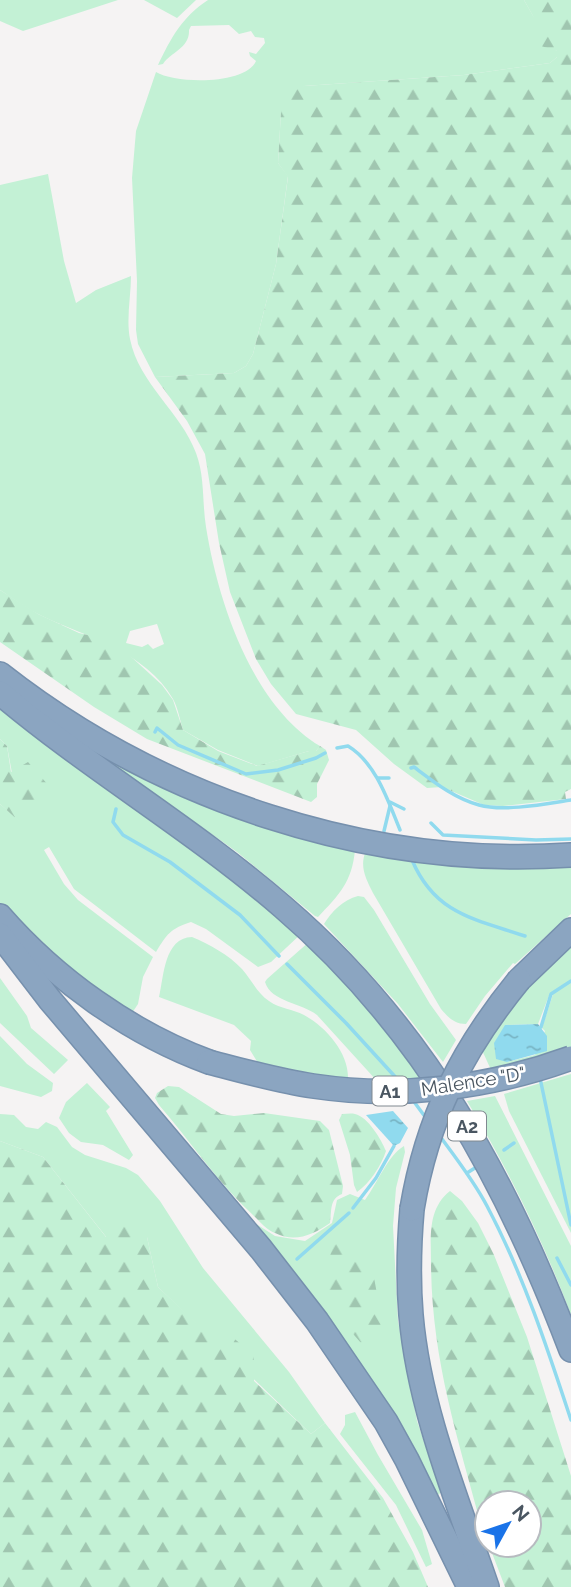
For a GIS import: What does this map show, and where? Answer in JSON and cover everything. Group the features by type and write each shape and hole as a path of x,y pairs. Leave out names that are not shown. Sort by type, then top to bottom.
{"highway":[{"path":"0,674 88,735 171,778 257,812 361,840 469,855 571,855"},
{"name":"A2","path":"0,693 64,744 212,851 310,931 350,970 427,1064 461,1115 523,1234 571,1349"},
{"name":"Malence \"D\"","path":"0,916 31,949 78,989 153,1038 209,1062 313,1086 344,1090 405,1091 467,1086 498,1080 571,1058"},
{"path":"487,1587 443,1458 417,1358 409,1278 412,1209 424,1150 445,1093 476,1036 519,980 571,930"},
{"path":"0,935 92,1050 261,1249 335,1346 402,1451 470,1587"}],"green space":[{"path":"0,0 118,0 23,31 0,21"},
{"path":"144,0 196,0 177,18"},
{"path":"208,0 524,0 551,47 557,51 557,57 550,63 464,75 304,86 281,112 278,163 288,176 276,264 253,354 246,366 234,373 155,377 138,344 136,330 137,281 132,178 136,131 156,72 178,79 193,80 239,75 250,69 256,61 249,52 256,54 265,43 264,38 255,37 251,31 239,34 229,25 191,26 183,46 163,64 158,65 178,29"},
{"path":"524,0 571,0 571,789 565,792 566,799 503,806 484,805 442,787 427,788 394,764 356,730 296,714 271,684 256,659 230,592 205,454 187,421 155,377 234,373 246,366 253,354 276,264 288,177 278,163 281,112 286,93 293,87 464,75 550,63 557,57 557,51 541,46 533,16"},
{"path":"48,174 64,261 76,303 96,290 131,276 130,339 142,370 181,424 196,453 201,471 212,556 229,618 257,678 275,705 296,728 320,746 316,751 258,766 218,750 183,730 173,699 147,669 114,648 36,613 0,590 0,185","holes":["157,624 164,644 153,649 148,644 142,647 126,643 130,631"]},
{"path":"0,590 38,614 79,633 96,637 127,653 162,685 173,700 183,730 218,751 257,766 316,751 320,746 326,750 329,760 317,784 317,797 311,802 147,739 94,707 0,642"},
{"path":"0,704 161,823 302,933 271,962 258,967 206,929 191,922 170,933 156,952 74,889 49,847 44,850 64,884 78,900 153,957 143,977 138,1004 132,1013 111,1001 46,952 0,903 0,804 21,822 7,746 0,739"},
{"path":"0,739 7,746 11,772 28,762 49,786 41,806 21,823 0,804"},
{"path":"104,758 355,850 348,879 332,902 318,917 315,916 237,852"},
{"path":"366,851 459,867 571,867 571,914 513,963 466,1024 458,1023 441,1009 373,893 363,867"},
{"path":"358,896 364,897 374,910 430,1004 456,1040 443,1062 398,1004 324,924 338,907"},
{"path":"192,937 231,959 269,1001 304,1015 320,1026 340,1050 345,1060 348,1079 303,1074 258,1063 250,1050 251,1041 234,1025 159,997 164,969 171,951 183,939"},
{"path":"310,941 430,1080 377,1081 317,1015 280,998 268,989 265,982 267,979"},
{"path":"571,941 571,1048 492,1072 481,1048 508,1009","holes":["550,993 553,994 542,1028 545,1031 535,1055 507,1062 505,1025 538,1024"]},
{"path":"0,978 27,1016 31,1028 68,1060 54,1074 0,1023"},
{"path":"0,1036 27,1064 53,1083 52,1091 41,1097 0,1086"},
{"path":"571,1074 571,1233 509,1111 504,1094"},
{"path":"87,1083 110,1107 106,1111 133,1155 129,1160 103,1145 81,1142 69,1133 59,1118 66,1102"},
{"path":"168,1086 179,1087 221,1114 234,1116 264,1113 320,1121 329,1130 343,1186 342,1194 333,1202 330,1223 310,1234 297,1237 282,1236 266,1228 228,1190 159,1105 155,1098 157,1093"},
{"path":"495,1096 571,1246 571,1315 524,1205 467,1101"},
{"path":"0,1114 14,1115 26,1127 38,1129 46,1122 57,1127 72,1147 85,1155 126,1168 138,1175 160,1201 203,1268 289,1372 325,1423 311,1434 158,1287 147,1237 107,1238 43,1157 0,1141"},
{"path":"342,1114 355,1114 365,1119 386,1151 374,1174 357,1192 350,1155 339,1120"},
{"path":"0,1141 43,1157 106,1237 127,1223 147,1237 158,1287 204,1330 219,1326 254,1355 254,1381 311,1434 325,1423 383,1498 413,1552 428,1587 0,1587"},
{"path":"404,1146 405,1152 396,1188 393,1226 398,1321 417,1421 441,1492 438,1495 403,1431 365,1371 250,1220 275,1236 305,1241 332,1223 337,1200 350,1194 365,1200 388,1163"},
{"path":"450,1191 462,1201 478,1223 527,1337 571,1476 571,1587 505,1587 494,1559 543,1559 543,1489 473,1489 473,1495 447,1397 432,1300 432,1225 437,1206"},
{"path":"343,1241 363,1246 371,1261 377,1294 385,1310 390,1332 386,1344 375,1349 361,1343 348,1328 328,1293 328,1261 334,1244"},
{"path":"355,1412 422,1530 432,1564 426,1567 396,1505 340,1434 345,1425 345,1415"}],"water":[{"path":"538,1024 547,1036 547,1051 507,1062 496,1059 494,1043 505,1025"},
{"path":"393,1111 408,1128 400,1143 394,1146 366,1115"}],"waterway":[{"path":"155,732 157,728 178,745 246,774 278,770 325,753"},
{"path":"337,748 348,746 358,753 374,772 400,830"},
{"path":"411,768 414,767 453,794 479,805 512,808 571,800"},
{"path":"378,778 389,778"},
{"path":"390,802 404,809"},
{"path":"384,831 390,806"},
{"path":"116,809 113,822 123,835 170,862 240,915 279,956"},
{"path":"431,823 443,835 571,839"},
{"path":"412,860 421,878 444,903 473,919 525,936"},
{"path":"287,964 399,1081"},
{"path":"541,1027 551,994 571,981"},
{"path":"540,1078 571,1225"},
{"path":"412,1099 426,1118"},
{"path":"439,1135 476,1188 500,1232 534,1311 571,1420"},
{"path":"504,1150 514,1143"},
{"path":"353,1208 376,1178 394,1146"},
{"path":"467,1173 478,1166"},
{"path":"297,1259 349,1213"},
{"path":"557,1258 571,1285"}]}
